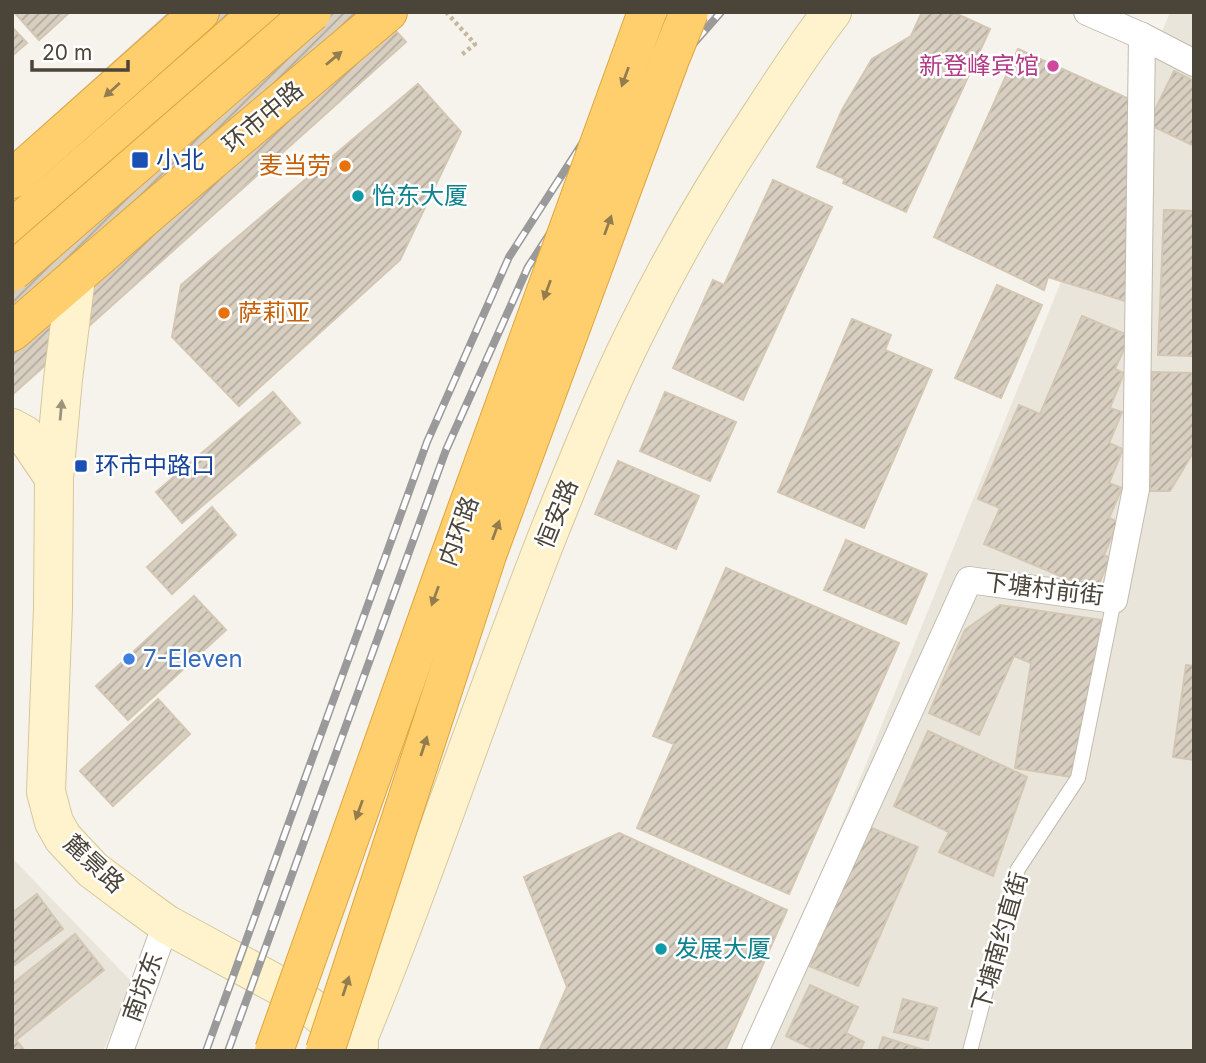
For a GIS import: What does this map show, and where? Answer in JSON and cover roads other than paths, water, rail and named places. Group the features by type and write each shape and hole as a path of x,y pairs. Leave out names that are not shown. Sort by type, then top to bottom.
{"highway":[{"path":"12,179 200,12"},
{"path":"12,229 260,12"},
{"path":"12,251 286,12"},
{"name":"环市中路","path":"12,271 312,12"},
{"name":"环市中路","path":"12,332 388,12"},
{"name":"内环路","path":"274,1051 443,575 648,12"},
{"name":"内环路","path":"352,1049 487,555 689,12"},
{"path":"153,210 224,66"}],"street":[{"name":"恒安路","path":"352,1049 404,922 531,578 635,332 714,190 783,82 832,12"},
{"path":"1087,12 1142,36 1194,64"},
{"name":"下塘村前街","path":"755,1051 970,580 1114,600 1136,489 1142,36"},
{"name":"麓景路","path":"76,277 54,478 53,608 46,792 54,822 63,838 93,870 166,924 280,986 352,1049"},
{"path":"12,428 25,435 54,478"},
{"name":"南坑东","path":"120,1051 166,924"}],"lane":[{"name":"下塘南约直街","path":"970,1051 1018,869 1078,778 1114,600"}],"railway":[{"path":"206,1051 427,442 509,257 598,119 692,12"},
{"path":"228,1051 446,450 528,267 616,132 721,12"}],"place":[{"name":"新登峰宾馆","path":"1053,66"},
{"name":"小北","path":"140,160"},
{"name":"麦当劳","path":"345,166"},
{"name":"怡东大厦","path":"358,196"},
{"name":"萨莉亚","path":"224,313"},
{"name":"环市中路口","path":"81,466"},
{"name":"7-Eleven","path":"129,659"},
{"name":"发展大厦","path":"661,949"}]}
